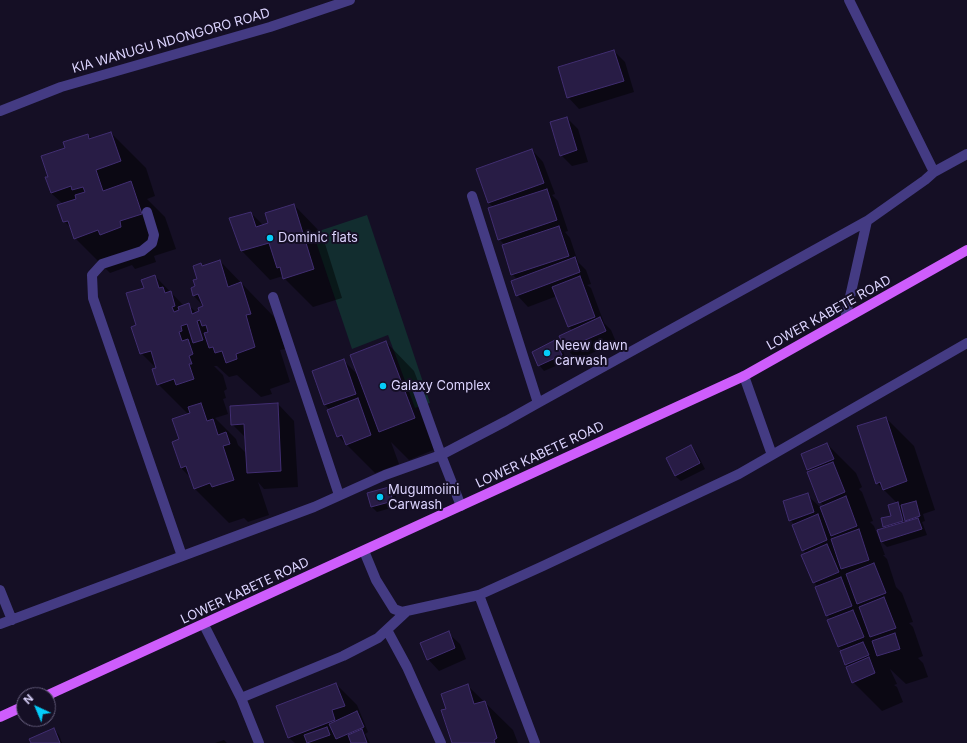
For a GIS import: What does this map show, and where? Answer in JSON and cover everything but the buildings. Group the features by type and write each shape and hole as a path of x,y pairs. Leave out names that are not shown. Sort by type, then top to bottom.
{"main road":[{"name":"LOWER KABETE ROAD","path":"56,691 204,625 744,376 967,250"},
{"path":"0,717 16,710"}],"street":[{"name":"KIA WANUGU NDONGORO ROAD","path":"0,111 61,87 270,26 350,0"},
{"path":"849,0 934,172"},
{"path":"0,624 314,507 385,475 441,455 506,421 867,221 934,172 967,154"},
{"path":"472,196 538,403"},
{"path":"147,212 154,236 152,243 142,251 102,264 92,275 93,298 182,556"},
{"path":"845,319 867,221"},
{"path":"273,297 338,495"},
{"path":"364,551 376,580 394,609 402,612 478,595 739,474 967,343"},
{"path":"744,376 772,455"},
{"path":"417,388 461,506"},
{"path":"0,590 12,620"},
{"path":"478,595 535,743"},
{"path":"241,698 343,656 378,638 407,611"},
{"path":"204,625 241,698 259,743"},
{"path":"387,630 407,667 441,743"}],"green space":[{"path":"367,215 430,403 415,408 388,335 352,349 313,233"}],"place":[{"name":"Dominic flats","path":"270,238"},
{"name":"Neew dawn carwash","path":"547,353"},
{"name":"Galaxy Complex","path":"383,386"},
{"name":"Mugumoiini Carwash","path":"380,497"}]}
